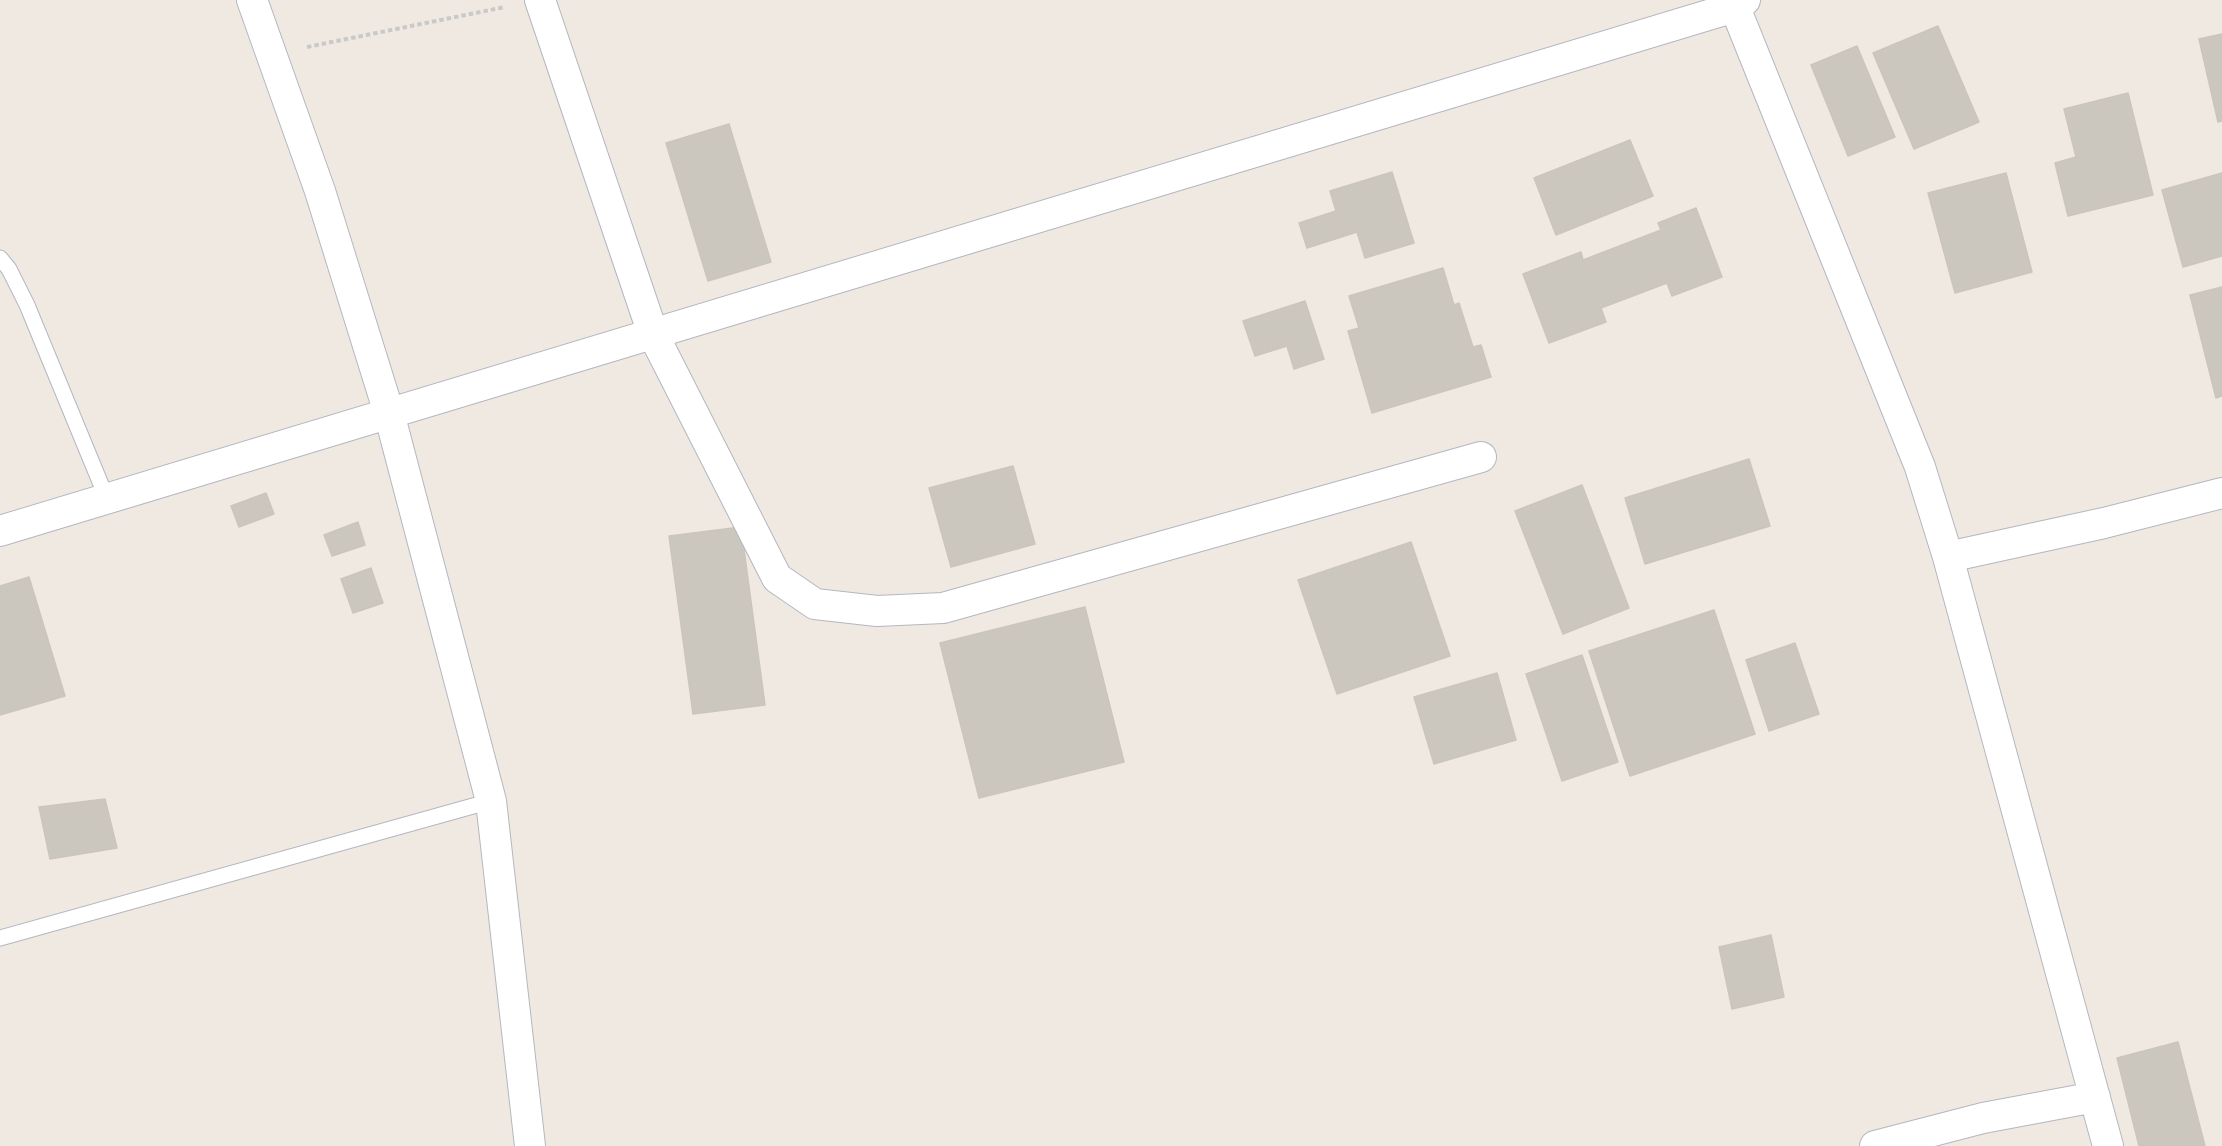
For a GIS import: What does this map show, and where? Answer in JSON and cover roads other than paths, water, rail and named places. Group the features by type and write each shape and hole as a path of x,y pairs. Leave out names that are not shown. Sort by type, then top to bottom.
{"street":[{"path":"252,0 320,191 389,413 491,801 530,1146"},
{"path":"527,2 653,334 777,578 815,604 877,611 943,608 1481,458"},
{"path":"0,531 1737,2 1920,467 1948,556 2108,1146"},
{"path":"1948,556 2104,524 2222,493"},
{"path":"1875,1146 1908,1142 1983,1118 2095,1097"}],"lane":[{"path":"0,258 9,269 27,305 107,499"},
{"path":"0,938 491,801"}]}
